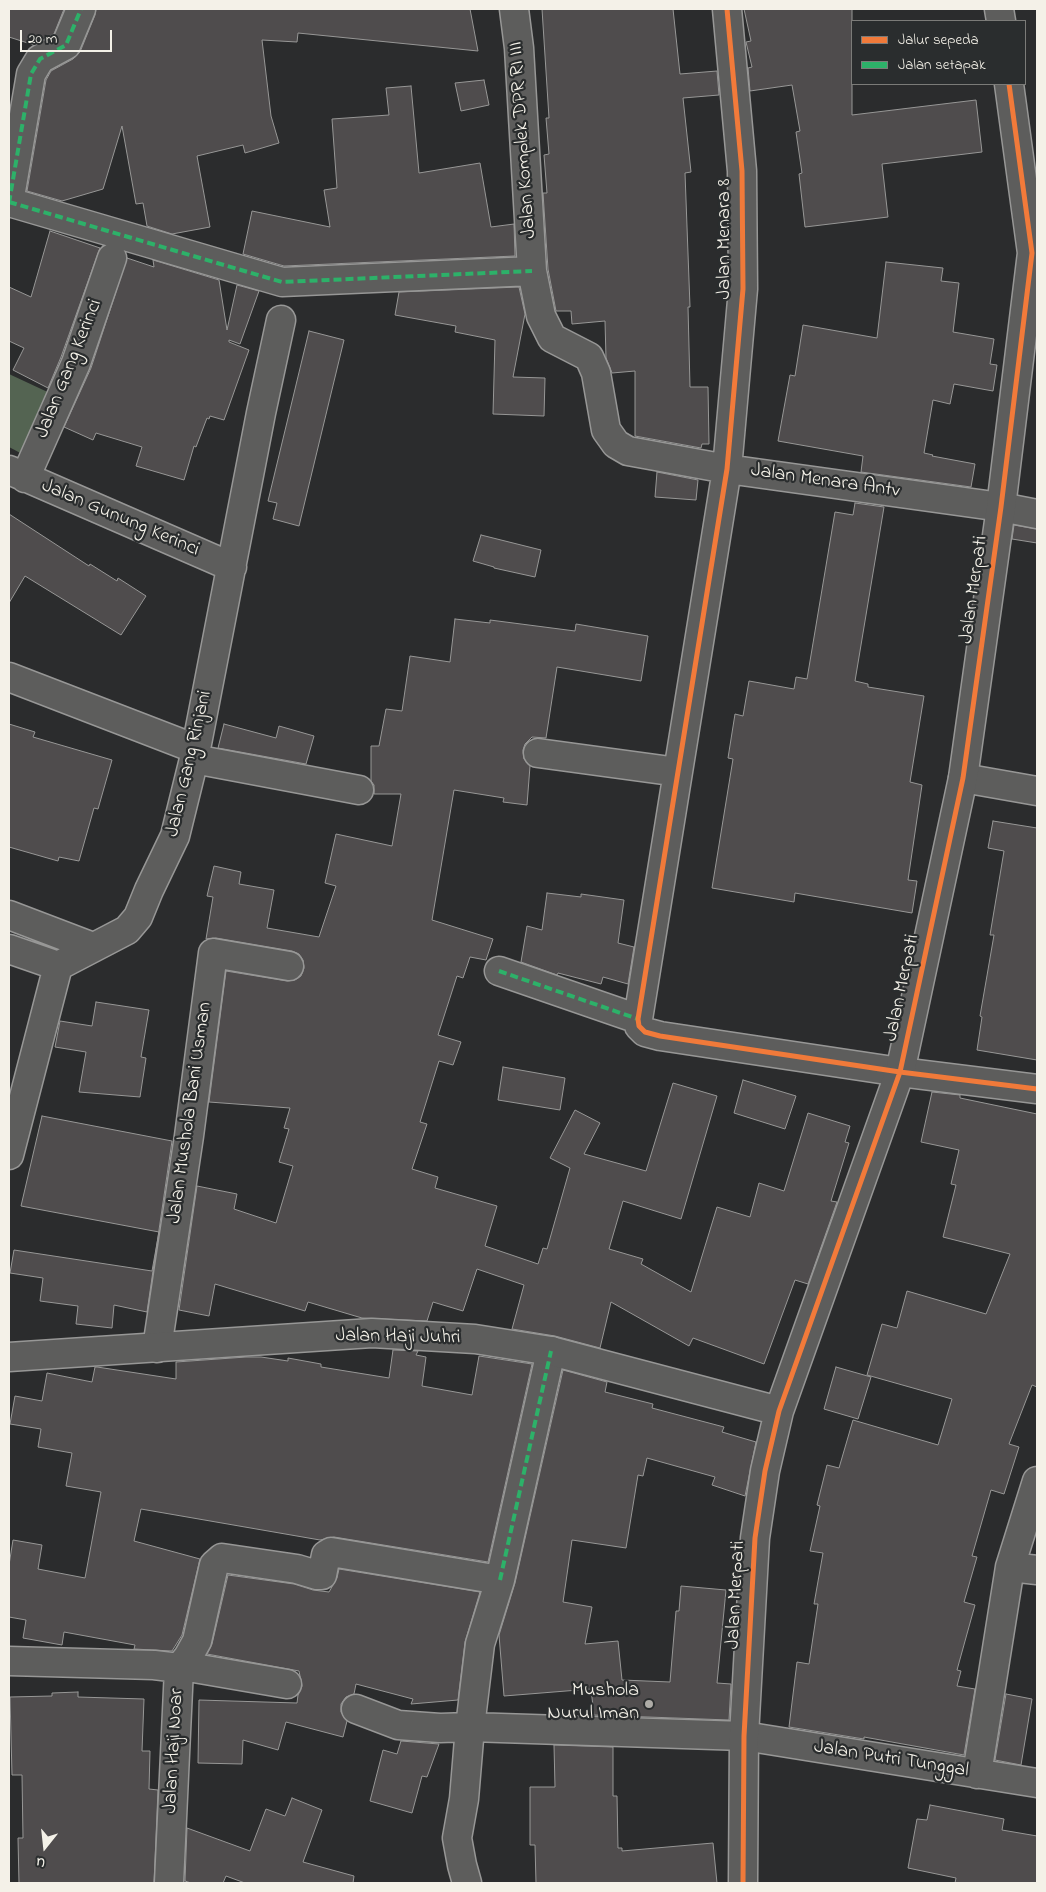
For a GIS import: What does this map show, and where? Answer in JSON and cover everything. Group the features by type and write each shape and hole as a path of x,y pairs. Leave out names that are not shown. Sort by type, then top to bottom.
{"street":[{"path":"81,9 66,45 40,59 31,74 9,202 282,282 532,271"},
{"name":"Jalan Komplek DPR RI III","path":"514,9 519,48 532,271"},
{"name":"Jalan Menara 8","path":"638,1019 727,469 743,289 742,171 727,9"},
{"name":"Jalan Merpati","path":"743,1883 744,1736 755,1538 765,1471 779,1411 900,1072 963,778 1035,254 1009,85"},
{"name":"Jalan Gang Kerinci","path":"17,474 76,363 112,258"},
{"name":"Jalan Menara Antv","path":"532,271 540,316 552,338 589,357 596,373 606,430 616,444 628,451 727,469 1001,507 1037,514"},
{"name":"Jalan Gang Rinjani","path":"58,966 127,930 138,917 175,836 195,754 261,413 281,320"},
{"name":"Jalan Gunung Kerinci","path":"17,474 232,567"},
{"path":"9,676 195,754 358,790"},
{"path":"538,753 678,772"},
{"path":"963,778 1037,791"},
{"path":"9,916 93,947"},
{"path":"9,949 58,966 9,1148"},
{"name":"Jalan Mushola Bani Usman","path":"157,1348 188,1146 213,953 289,966"},
{"path":"499,971 638,1019 639,1026 645,1032 660,1036 900,1072 1037,1089"},
{"name":"Jalan Haji Juhri","path":"9,1357 372,1333 475,1339 551,1351 779,1411"},
{"path":"467,1883 458,1838 464,1799 480,1644 500,1580 551,1351"},
{"path":"977,1774 1010,1567 1037,1481"},
{"path":"179,1668 197,1641 214,1565 222,1558 297,1569 317,1576 322,1575 326,1555 331,1552 500,1580"},
{"path":"1010,1567 1037,1570"},
{"name":"Jalan Haji Noar","path":"9,1661 154,1665 179,1668 169,1883"},
{"path":"179,1668 194,1668 287,1684"},
{"name":"Jalan Putri Tunggal","path":"356,1709 398,1725 440,1728 470,1727 744,1736 1037,1783"}],"green space":[{"path":"9,374 54,395 26,456 9,447"}],"building":[{"path":"9,9 64,9 54,34 34,45 9,37"},
{"path":"96,9 470,9 478,51 298,33 297,42 262,40 271,116 279,143 245,153 243,145 197,156 210,227 172,234 147,226 143,203 136,204 122,126 103,189 62,201 27,191 46,80 51,71 73,59 80,52"},
{"path":"542,9 673,9 680,74 717,71 719,95 683,98 691,172 685,173 690,307 688,307 690,387 708,387 709,444 702,444 701,448 635,436 635,371 612,373 606,358 605,321 572,324 571,311 556,311 548,269 543,193 547,193 544,155 549,154 546,118 549,118"},
{"path":"744,9 852,9 852,115 976,100 982,152 882,164 888,217 805,227 799,174 802,173 796,132 800,131 792,85 750,91 748,68 752,67 746,42 751,41"},
{"path":"484,80 489,105 461,111 455,83"},
{"path":"411,86 419,173 480,163 491,227 514,224 515,256 284,266 243,254 252,211 330,227 324,190 337,188 332,119 389,115 386,88"},
{"path":"50,231 100,248 48,388 13,370 24,348 9,341 9,287 31,297"},
{"path":"127,258 154,267 153,260 219,280 227,330 237,285 259,291 240,344 229,340 229,342 249,350 224,420 210,416 209,419 207,418 196,447 194,446 184,480 136,466 142,447 96,433 93,440 64,427 91,368"},
{"path":"886,262 943,268 941,281 959,283 953,332 994,339 990,364 997,365 993,391 954,384 950,404 933,400 924,453 975,464 971,487 861,472 863,456 778,441 790,375 795,376 803,325 877,338"},
{"path":"519,287 525,314 513,377 545,378 544,416 493,414 495,340 455,332 456,326 395,315 399,292"},
{"path":"309,331 344,340 299,526 273,519 277,503 268,501"},
{"path":"657,472 698,480 696,500 655,497"},
{"path":"855,503 884,507 855,681 868,684 868,687 924,696 910,782 922,785 908,880 917,881 912,913 795,893 794,902 712,888 733,759 728,758 735,714 743,716 749,681 794,689 796,677 807,679 835,512 853,515"},
{"path":"9,514 89,566 90,564 117,581 118,578 146,596 121,635 25,576 9,603"},
{"path":"1014,525 1037,529 1037,543 1012,539"},
{"path":"481,535 541,550 535,577 494,568 473,561"},
{"path":"455,619 490,623 490,620 575,631 576,624 648,636 641,681 557,667 546,738 532,737 525,744 523,750 524,759 530,766 527,805 503,802 504,798 454,790 432,920 493,939 486,960 470,957 463,978 457,976 438,1035 461,1042 453,1065 439,1061 420,1122 427,1124 412,1169 438,1177 435,1188 497,1206 485,1246 538,1264 543,1248 547,1249 570,1168 550,1158 575,1110 600,1123 584,1154 646,1171 673,1083 717,1096 681,1219 623,1201 609,1249 643,1259 641,1264 691,1292 717,1207 750,1217 759,1183 784,1191 808,1113 850,1126 845,1142 849,1143 831,1201 837,1202 808,1284 795,1280 764,1364 693,1338 689,1346 611,1302 600,1348 555,1336 512,1329 524,1285 477,1269 463,1311 433,1302 427,1321 362,1318 308,1302 305,1311 215,1284 209,1316 179,1310 197,1186 237,1194 234,1209 276,1223 293,1166 279,1162 289,1129 284,1128 290,1108 209,1102 226,971 287,981 295,980 301,976 304,968 303,960 299,954 292,951 216,938 206,939 213,897 207,896 214,866 241,872 239,884 274,890 267,928 319,937 336,886 325,883 336,834 392,846 401,794 374,794 374,785 371,781 371,746 379,746 386,709 402,711 410,656 450,662"},
{"path":"9,724 35,732 33,737 112,760 98,809 94,808 79,861 59,857 58,861 9,847"},
{"path":"224,724 276,738 279,726 314,736 306,764 218,748"},
{"path":"993,821 1037,828 1037,1060 977,1050 982,1017 980,1016 994,935 990,935 1004,851 988,848"},
{"path":"547,893 581,897 581,894 624,900 618,943 634,947 628,984 603,977 601,984 558,973 557,975 521,962 527,926 542,930"},
{"path":"96,1002 149,1010 141,1057 146,1058 140,1097 79,1092 86,1052 55,1047 60,1021 92,1026"},
{"path":"503,1067 565,1078 560,1110 498,1100"},
{"path":"743,1080 796,1096 785,1129 734,1113"},
{"path":"932,1092 960,1095 960,1098 1037,1114 1037,1387 1032,1385 1009,1444 1019,1447 1004,1494 991,1490 972,1556 977,1557 964,1602 975,1605 957,1670 961,1671 957,1686 975,1689 964,1755 864,1737 864,1739 789,1727 797,1662 809,1664 818,1604 814,1604 823,1553 810,1551 820,1506 817,1505 827,1465 839,1468 853,1420 938,1445 952,1399 867,1375 882,1324 897,1328 907,1291 986,1314 1010,1254 943,1237 956,1185 951,1184 959,1150 921,1142"},
{"path":"42,1116 172,1141 159,1232 21,1206"},
{"path":"157,1241 147,1312 114,1305 112,1328 76,1324 78,1306 40,1301 43,1278 10,1273 14,1250 152,1271"},
{"path":"393,1350 418,1351 416,1355 426,1357 422,1386 472,1395 479,1356 532,1364 488,1562 334,1537 320,1540 141,1509 134,1541 200,1559 182,1635 172,1651 134,1649 135,1645 64,1632 62,1645 23,1638 26,1620 9,1617 9,1565 13,1540 42,1545 38,1569 85,1578 101,1492 66,1486 72,1453 38,1447 41,1429 10,1424 15,1396 42,1401 47,1373 92,1382 95,1367 97,1367 176,1379 176,1362 246,1357 288,1361 288,1358 321,1364 321,1367 389,1378"},
{"path":"836,1367 871,1377 858,1419 824,1409"},
{"path":"563,1370 607,1382 605,1392 653,1404 652,1408 724,1427 722,1432 756,1442 745,1496 712,1485 715,1477 647,1458 643,1476 638,1475 626,1548 572,1540 563,1602 592,1607 585,1644 618,1641 622,1680 670,1682 676,1611 679,1611 681,1586 726,1590 717,1683 731,1684 729,1720 594,1715 591,1689 504,1696 499,1635 515,1583"},
{"path":"339,1569 480,1592 465,1642 458,1700 411,1704 413,1699 356,1684 354,1694 346,1697 341,1704 341,1712 347,1721 343,1737 286,1722 278,1750 243,1740 242,1764 198,1763 199,1700 297,1703 302,1686 299,1671 207,1654 212,1644 228,1575 294,1584 313,1590 329,1592 337,1578"},
{"path":"78,1692 78,1697 144,1699 142,1751 150,1751 149,1789 158,1790 154,1883 19,1883 18,1838 23,1838 22,1775 12,1775 10,1697 52,1696 52,1693"},
{"path":"1006,1694 1032,1699 1021,1765 995,1760"},
{"path":"401,1741 439,1744 427,1777 422,1776 412,1813 370,1801 383,1750 397,1754"},
{"path":"554,1745 613,1747 613,1796 617,1796 618,1848 622,1848 622,1851 713,1843 717,1883 536,1883 535,1845 530,1845 530,1787 555,1787"},
{"path":"292,1798 322,1810 303,1862 354,1876 353,1883 245,1883 226,1876 223,1883 191,1883 185,1881 187,1828 250,1851 266,1809 285,1816"},
{"path":"930,1805 1004,1819 1002,1830 1037,1836 1037,1883 955,1883 956,1878 908,1868 917,1819 927,1820"}],"marked path":[{"path":"9,203 31,74 40,59 66,45 81,9"},
{"path":"9,202 282,282 532,271"},
{"path":"499,971 638,1019"},
{"path":"500,1580 551,1351"}],"cycle path":[{"path":"727,9 742,171 743,289 727,469 638,1019 639,1026 645,1032 660,1036 900,1072 1037,1089"},
{"path":"743,1883 744,1736 755,1538 765,1471 779,1411 900,1072 963,778 1001,507 1032,253 1009,85"}],"place":[{"name":"Mushola Nurul Iman","path":"649,1704"}]}
